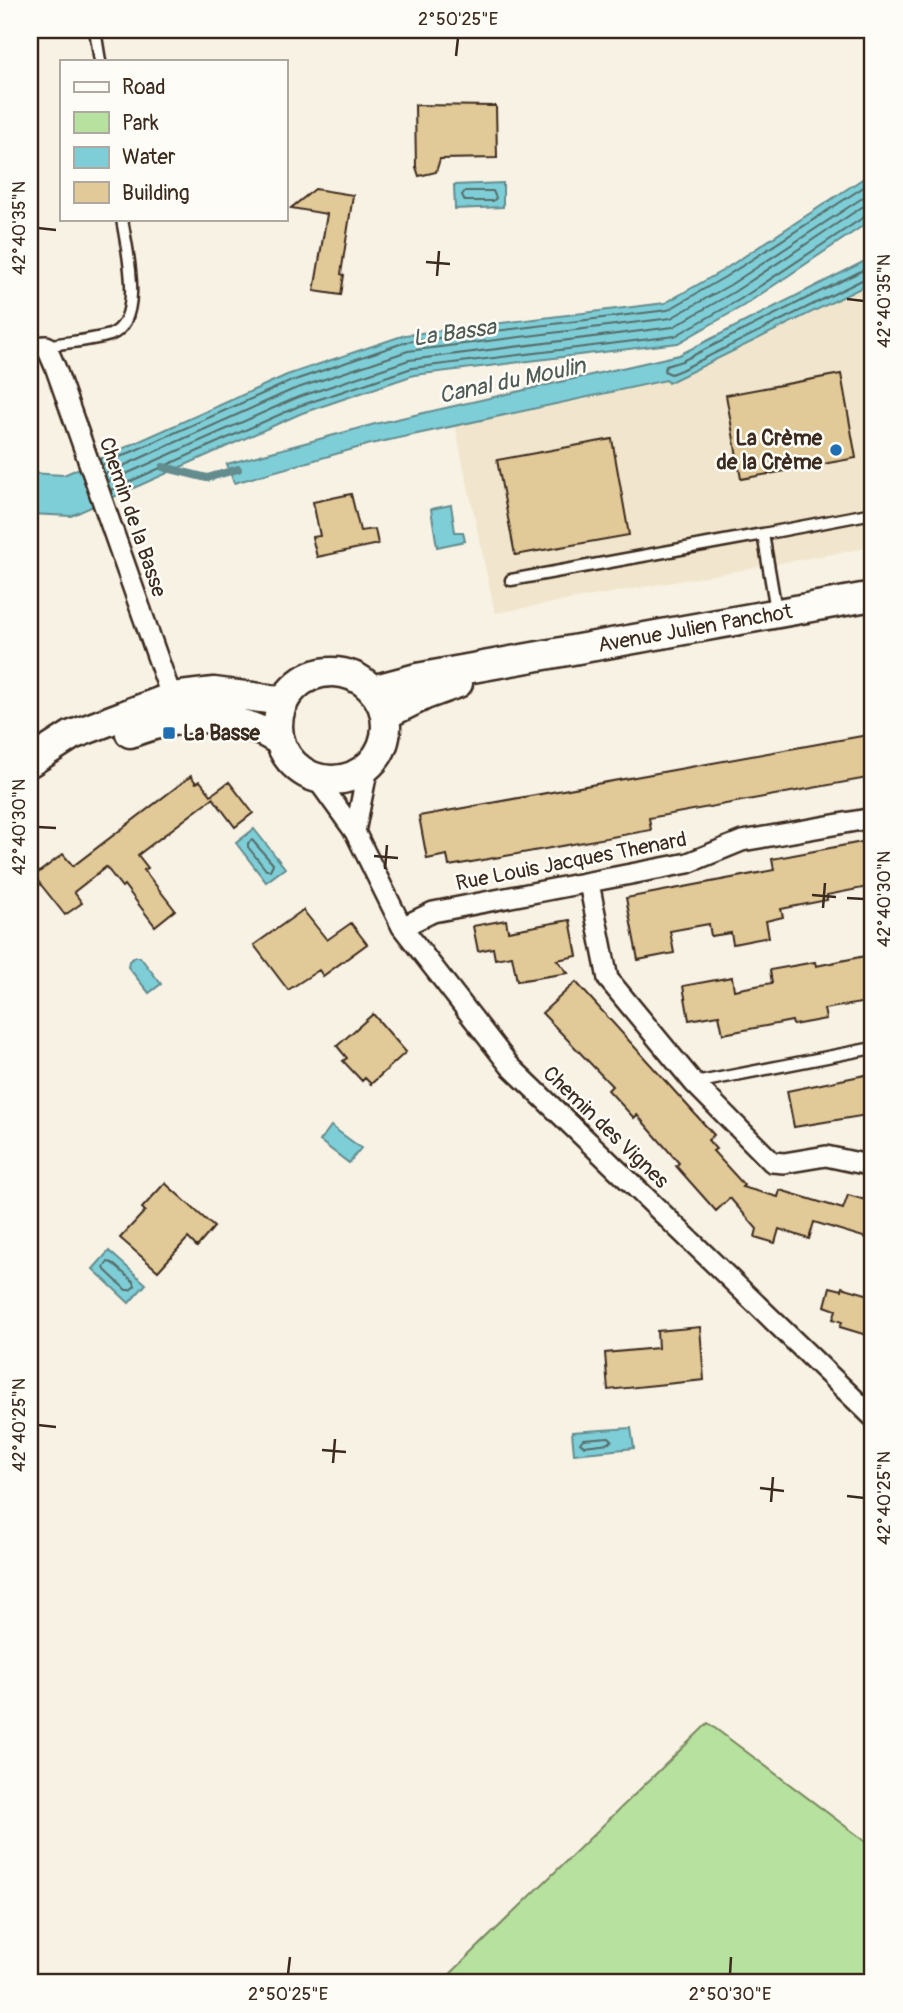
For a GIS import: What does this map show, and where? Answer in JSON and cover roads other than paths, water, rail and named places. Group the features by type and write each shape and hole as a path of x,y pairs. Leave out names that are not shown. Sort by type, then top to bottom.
{"main road":[{"name":"Avenue Julien Panchot","path":"372,690 417,678 873,596"},
{"name":"Avenue Julien Panchot","path":"385,715 425,695 517,661"},
{"path":"30,771 154,724 176,708 264,731 280,741 293,764 316,778 334,780 352,777 368,767 384,743 385,715 381,702 372,690 359,680 343,673 326,673 309,678 295,687 284,701 280,714 280,741"},
{"path":"30,762 72,736 176,708 214,692 284,701"}],"street":[{"name":"Chemin de la Basse","path":"38,347 80,433 176,708"},
{"path":"355,832 368,767"},
{"name":"Chemin des Vignes","path":"316,778 355,832 402,927 510,1066 873,1417"},
{"name":"Rue Louis Jacques Thenard","path":"402,927 433,912 688,863 742,841 873,818"},
{"path":"589,883 607,979 694,1083 772,1162 784,1163 826,1156 873,1166"}],"lane":[{"path":"95,30 100,60"},
{"path":"38,347 113,334 126,321 132,296 122,220"},
{"path":"511,580 873,513"},
{"path":"763,534 777,613"},
{"path":"694,1083 873,1048"}],"water":[{"name":"La Bassa","path":"873,172 873,219 743,306 678,343 414,375 302,413 71,516 30,514 30,473 64,475 287,375 405,335 665,303 722,271"},
{"path":"503,183 503,207 455,209 454,185"},
{"path":"873,257 873,282 668,383 666,380 371,444 234,483 227,464 375,424 679,355"},
{"path":"451,505 455,532 463,532 465,541 437,547 431,509"},
{"path":"254,829 285,868 266,882 236,843"},
{"path":"140,957 161,984 149,993 128,967 129,961"},
{"path":"331,1126 361,1148 349,1163 320,1141"},
{"path":"109,1251 146,1284 129,1303 93,1269"},
{"path":"631,1428 634,1448 574,1454 572,1432"}],"waterway":[{"name":"Canal du Moulin","path":"163,467 207,478 238,469"}],"place":[{"name":"La Crème de la Crème","path":"836,450"},
{"name":"La Basse","path":"169,733"}]}
